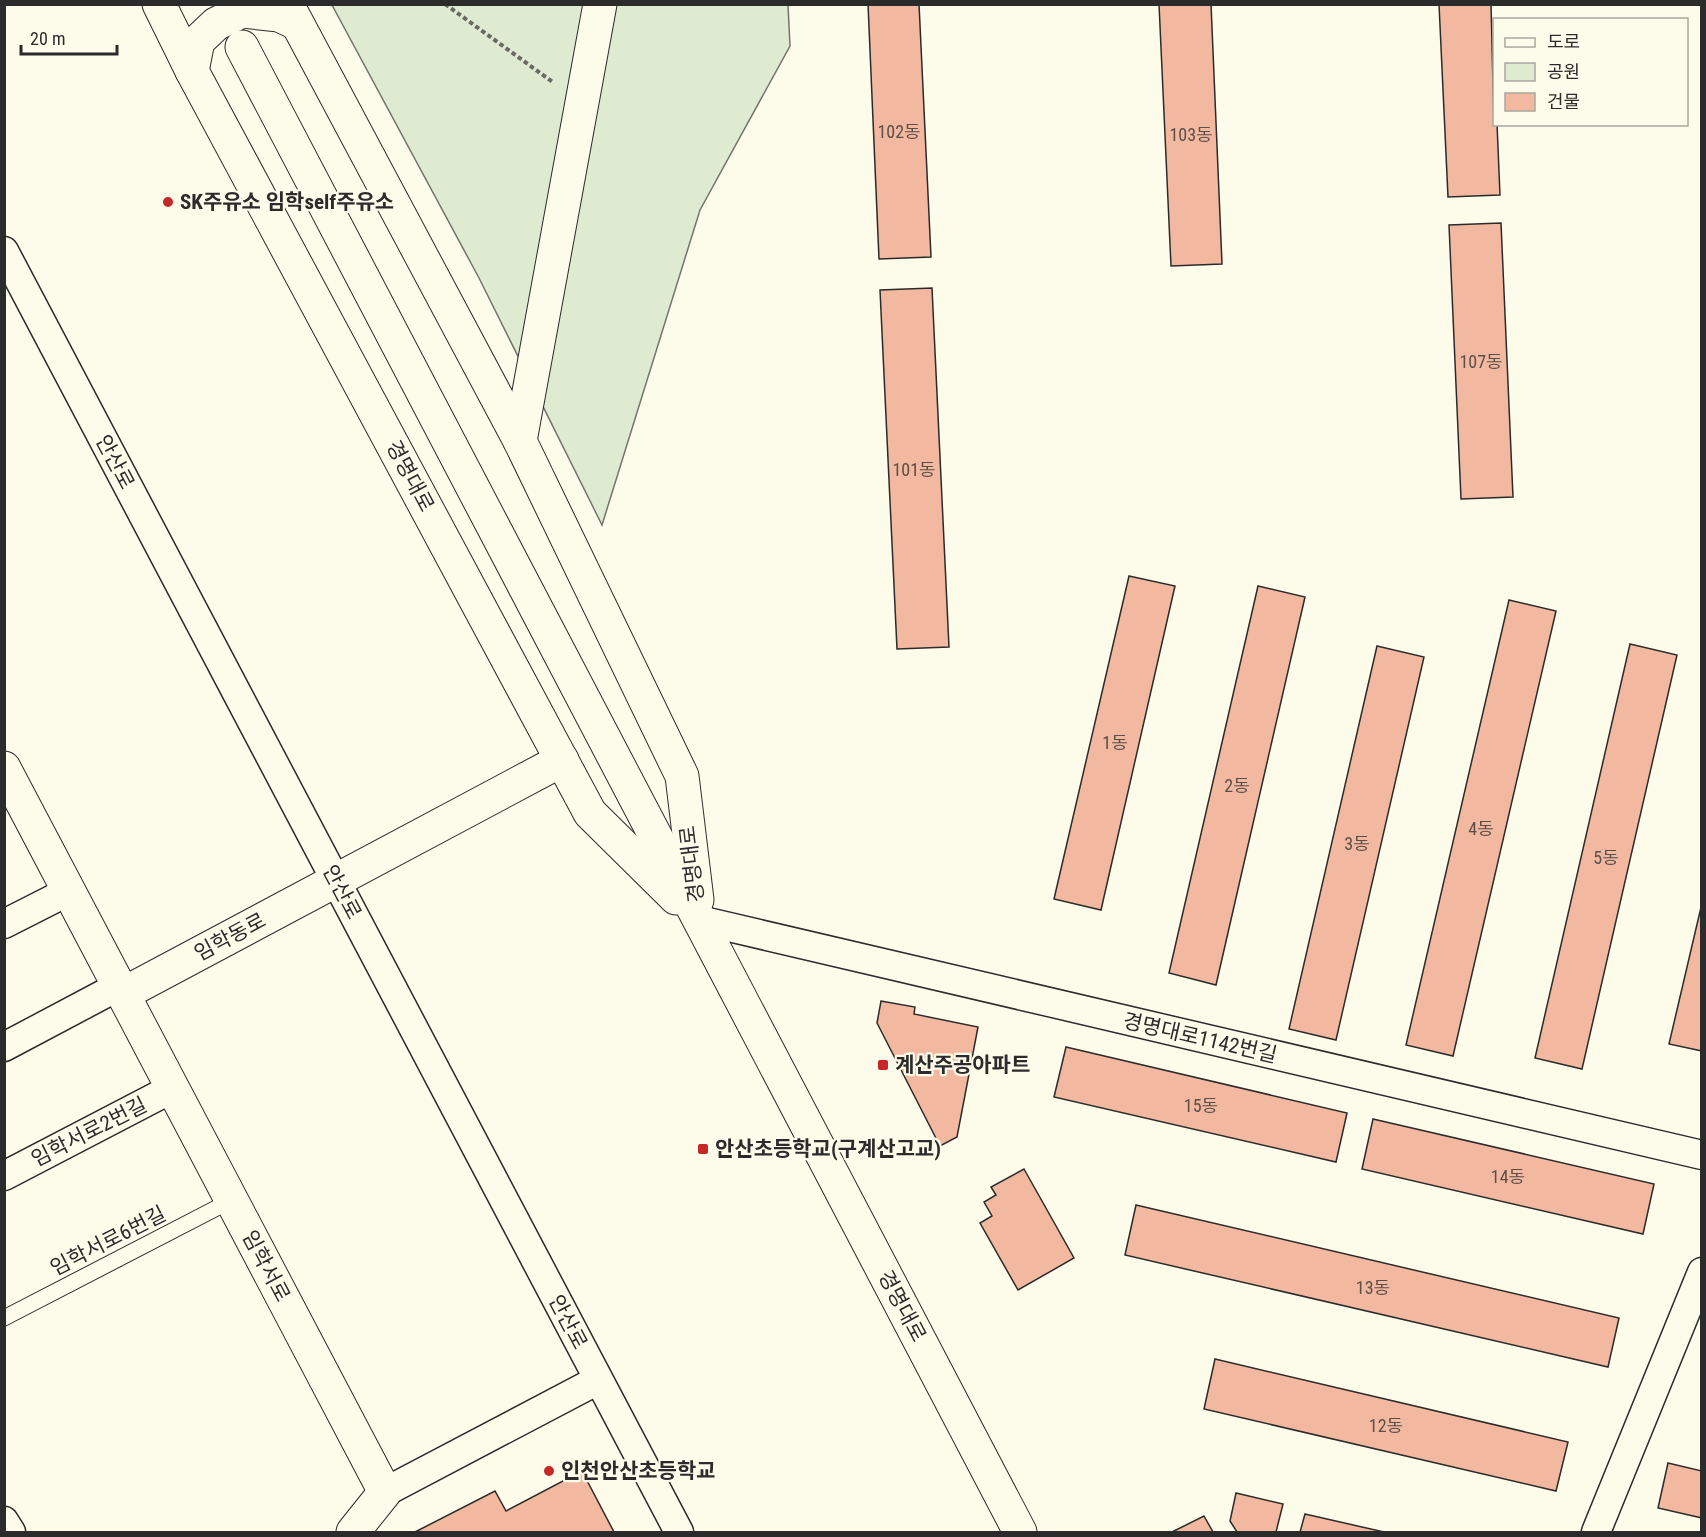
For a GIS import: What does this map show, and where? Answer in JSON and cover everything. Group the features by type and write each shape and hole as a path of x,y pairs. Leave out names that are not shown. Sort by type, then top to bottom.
{"street":[{"name":"경명대로","path":"159,4 192,71 590,813 699,920"},
{"path":"519,441 600,4"},
{"path":"192,71 198,41 216,24 242,12 292,14"},
{"name":"경명대로","path":"292,14 519,441 682,776 699,920"},
{"name":"경명대로","path":"242,47 1020,1533"},
{"name":"안산로","path":"4,251 679,1533"},
{"name":"임학동로","path":"121,990 336,881 562,760"},
{"path":"4,1047 121,990 6,777"},
{"path":"4,924 69,891"},
{"name":"경명대로1142번길","path":"699,920 1701,1155"},
{"name":"임학서로","path":"121,990 385,1492"},
{"name":"임학서로2번길","path":"4,1176 173,1089"},
{"path":"1596,1533 1701,1272"},
{"path":"353,1533 385,1492 598,1380"},
{"path":"4,1521 11,1533"}],"lane":[{"name":"임학서로6번길","path":"4,1318 232,1200"}],"path":[{"path":"445,4 557,86"}],"green space":[{"path":"332,5 788,5 790,46 700,210 602,525 479,278"}],"building":[{"path":"868,4 919,4 931,257 879,259"},
{"path":"1159,4 1211,4 1222,264 1171,266"},
{"path":"1439,4 1491,4 1493,126 1497,126 1500,195 1448,197"},
{"path":"1501,223 1513,497 1461,499 1449,225"},
{"path":"932,288 949,647 897,649 880,290"},
{"path":"1129,576 1175,586 1101,910 1054,899"},
{"path":"1258,586 1305,597 1216,985 1169,973"},
{"path":"1509,600 1556,611 1453,1056 1406,1045"},
{"path":"1630,644 1677,655 1582,1069 1535,1058"},
{"path":"1377,646 1424,657 1336,1040 1289,1029"},
{"path":"1702,903 1702,1051 1669,1044"},
{"path":"881,1001 915,1007 914,1014 978,1027 957,1137 940,1146 877,1023"},
{"path":"1066,1047 1347,1113 1336,1162 1054,1097"},
{"path":"1373,1119 1654,1184 1643,1234 1362,1169"},
{"path":"1024,1169 1074,1258 1018,1290 980,1223 992,1216 984,1202 996,1195 991,1187"},
{"path":"1136,1205 1619,1318 1608,1367 1125,1255"},
{"path":"1215,1359 1568,1442 1556,1491 1204,1409"},
{"path":"1668,1463 1702,1471 1702,1518 1658,1508"},
{"path":"582,1471 614,1532 415,1532 495,1491 506,1511"},
{"path":"1236,1493 1283,1504 1276,1532 1237,1532 1230,1521"},
{"path":"1305,1514 1384,1532 1300,1532"},
{"path":"1204,1516 1213,1532 1172,1532"}],"place":[{"name":"SK주유소 임학self주유소","path":"168,202"},
{"name":"계산주공아파트","path":"883,1065"},
{"name":"안산초등학교(구계산고교)","path":"703,1149"},
{"name":"인천안산초등학교","path":"549,1471"}]}
